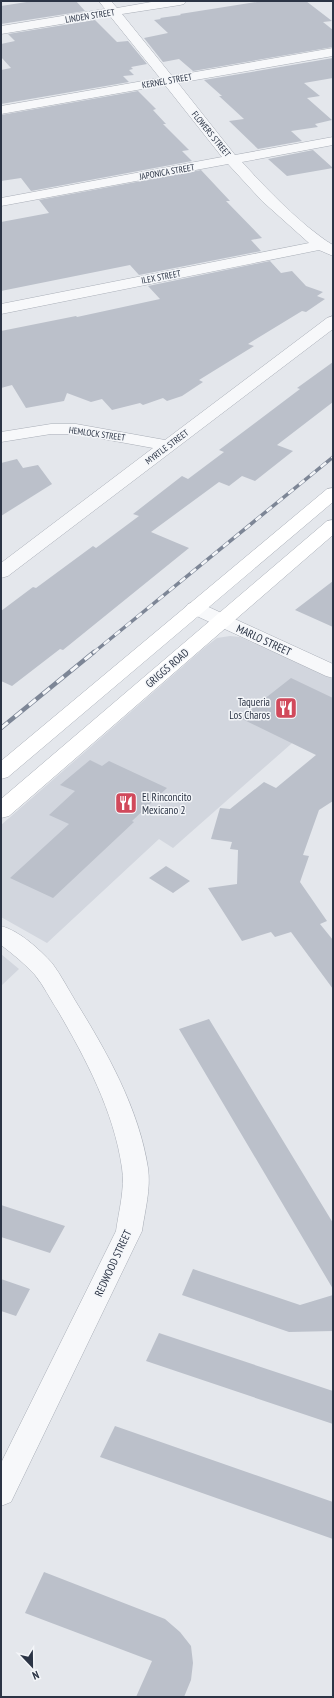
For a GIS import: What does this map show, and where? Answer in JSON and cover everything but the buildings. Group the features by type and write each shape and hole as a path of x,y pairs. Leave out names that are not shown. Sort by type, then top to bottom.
{"main road":[{"path":"1,772 333,493"},
{"name":"GRIGGS ROAD","path":"1,811 333,525"},
{"path":"56,726 81,741"}],"street":[{"name":"LINDEN STREET","path":"1,30 108,7 180,1"},
{"name":"FLOWERS STREET","path":"108,7 232,160 267,198 327,248"},
{"name":"KERNEL STREET","path":"1,110 333,52"},
{"name":"JAPONICA STREET","path":"1,202 333,141"},
{"name":"ILEX STREET","path":"1,309 327,248"},
{"name":"MYRTLE STREET","path":"1,572 333,321"},
{"name":"HEMLOCK STREET","path":"1,437 51,429 76,429 169,446"},
{"name":"MARLO STREET","path":"195,608 333,672"},
{"name":"REDWOOD STREET","path":"1,934 44,970 71,1013 88,1044 116,1103 132,1149 136,1170 135,1194 129,1231 1,1493"}],"shaded area":[{"path":"230,636 240,637 333,679 333,707 173,848 159,839 47,943 1,917 1,825 204,648 217,638"},
{"path":"1,954 19,969 1,986"}],"railway":[{"path":"93,653 333,457"},
{"path":"1,728 94,652"}],"place":[{"name":"Taqueria Los Charos","path":"286,708"},
{"name":"El Rinconcito Mexicano 2","path":"126,803"}]}
